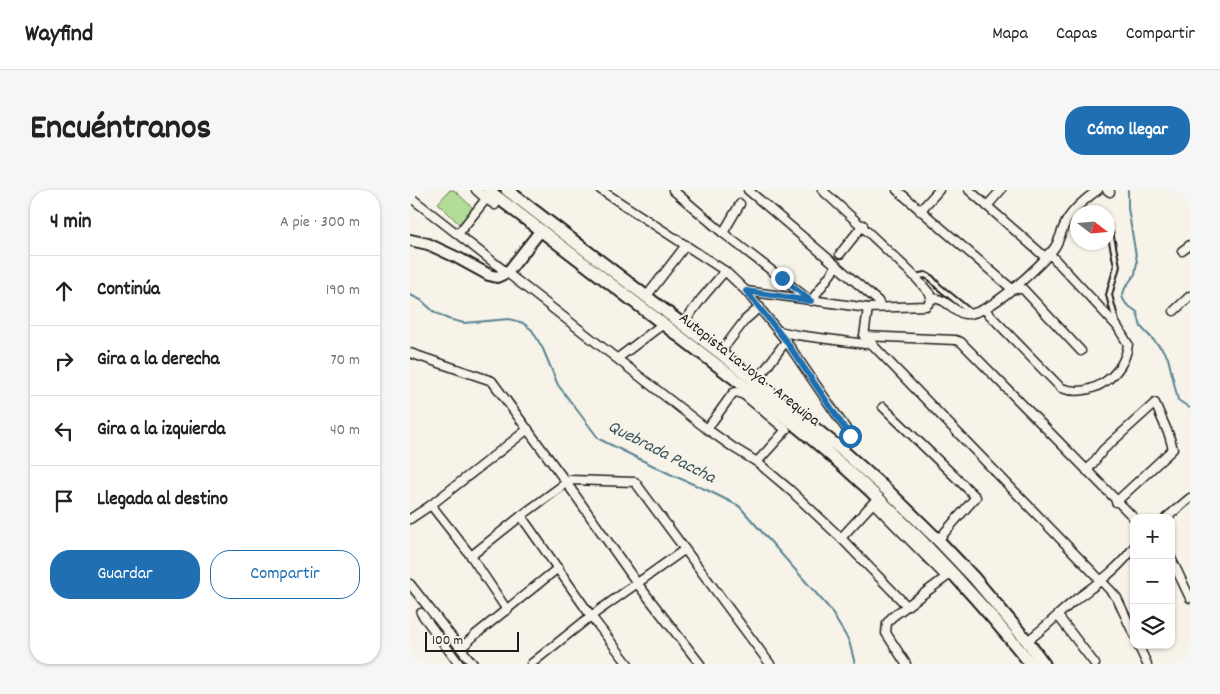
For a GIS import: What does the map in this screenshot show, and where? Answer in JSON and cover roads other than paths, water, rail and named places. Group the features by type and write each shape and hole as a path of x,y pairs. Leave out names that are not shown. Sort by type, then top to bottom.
{"main road":[{"name":"Autopista La Joya - Arequipa","path":"507,190 720,354 749,389 842,450 889,492 974,578 1044,664"},
{"name":"Autopista La Joya - Arequipa","path":"487,194 541,230 749,389 860,480 925,542 950,574 1031,664"}],"street":[{"path":"476,190 487,194 495,206"},
{"path":"601,190 725,271 746,291 779,331 849,433 849,440 842,450"},
{"path":"673,190 724,233 811,301"},
{"path":"724,233 747,190 878,301 881,307"},
{"path":"746,291 868,308 926,306 931,298 931,294 863,225 822,190"},
{"path":"897,190 1012,290 1023,289 1081,350"},
{"path":"920,211 939,190"},
{"path":"969,190 1047,255 1117,326 1128,344 1125,358 1114,375 1095,387 1066,390 1054,382 984,309"},
{"path":"987,206 1001,190"},
{"path":"931,298 943,300 966,314 984,309 1012,290 1047,255 1055,246 1064,224 1073,211 1098,190"},
{"path":"458,234 487,194"},
{"path":"410,197 707,429 757,462 789,489 908,606"},
{"path":"840,254 863,225"},
{"path":"410,240 428,244 489,275 497,277 508,272 541,230"},
{"path":"646,297 686,245"},
{"path":"1182,251 1190,245"},
{"path":"811,301 836,267"},
{"path":"682,325 725,271"},
{"path":"1174,311 1190,296"},
{"path":"720,354 745,320 760,308"},
{"path":"864,336 868,308"},
{"path":"618,358 663,324"},
{"path":"779,331 855,343 872,343"},
{"path":"864,336 1117,598 1130,626"},
{"path":"864,336 956,340 960,342 1130,514"},
{"path":"707,429 733,393 749,389 786,341"},
{"path":"410,353 492,381 637,583 700,664"},
{"path":"749,389 786,430 757,462"},
{"path":"1087,471 1110,444 1155,403 1169,435 1173,450 1116,502"},
{"path":"883,407 976,497 938,540"},
{"path":"410,519 431,505 528,429"},
{"path":"471,556 570,480 635,482 770,664"},
{"path":"1171,514 1190,498"},
{"path":"840,538 873,503 950,574 892,617 886,627 886,633 906,664"},
{"path":"431,505 471,556 507,610"},
{"path":"521,516 591,616 628,664"},
{"path":"531,664 591,616 684,550"},
{"path":"1027,641 1072,603 1102,582 1130,553"},
{"path":"1171,559 1190,598"},
{"path":"461,648 558,568"},
{"path":"410,584 473,664"},
{"path":"421,613 459,664"},
{"path":"1058,616 1095,664"},
{"path":"1140,649 1147,664"}],"lane":[{"path":"1114,250 1117,266 1109,296 1117,326"},
{"path":"915,277 925,276 931,278 938,286 972,313"}],"waterway":[{"path":"1128,190 1128,208 1137,262 1135,274 1125,288 1122,297 1126,304 1137,312 1141,327 1168,358 1178,400 1190,408"},
{"name":"Quebrada Paccha","path":"410,295 421,300 433,311 448,319 464,323 509,319 523,323 532,330 543,349 558,385 599,439 739,506 829,608 849,641 855,664"}]}
